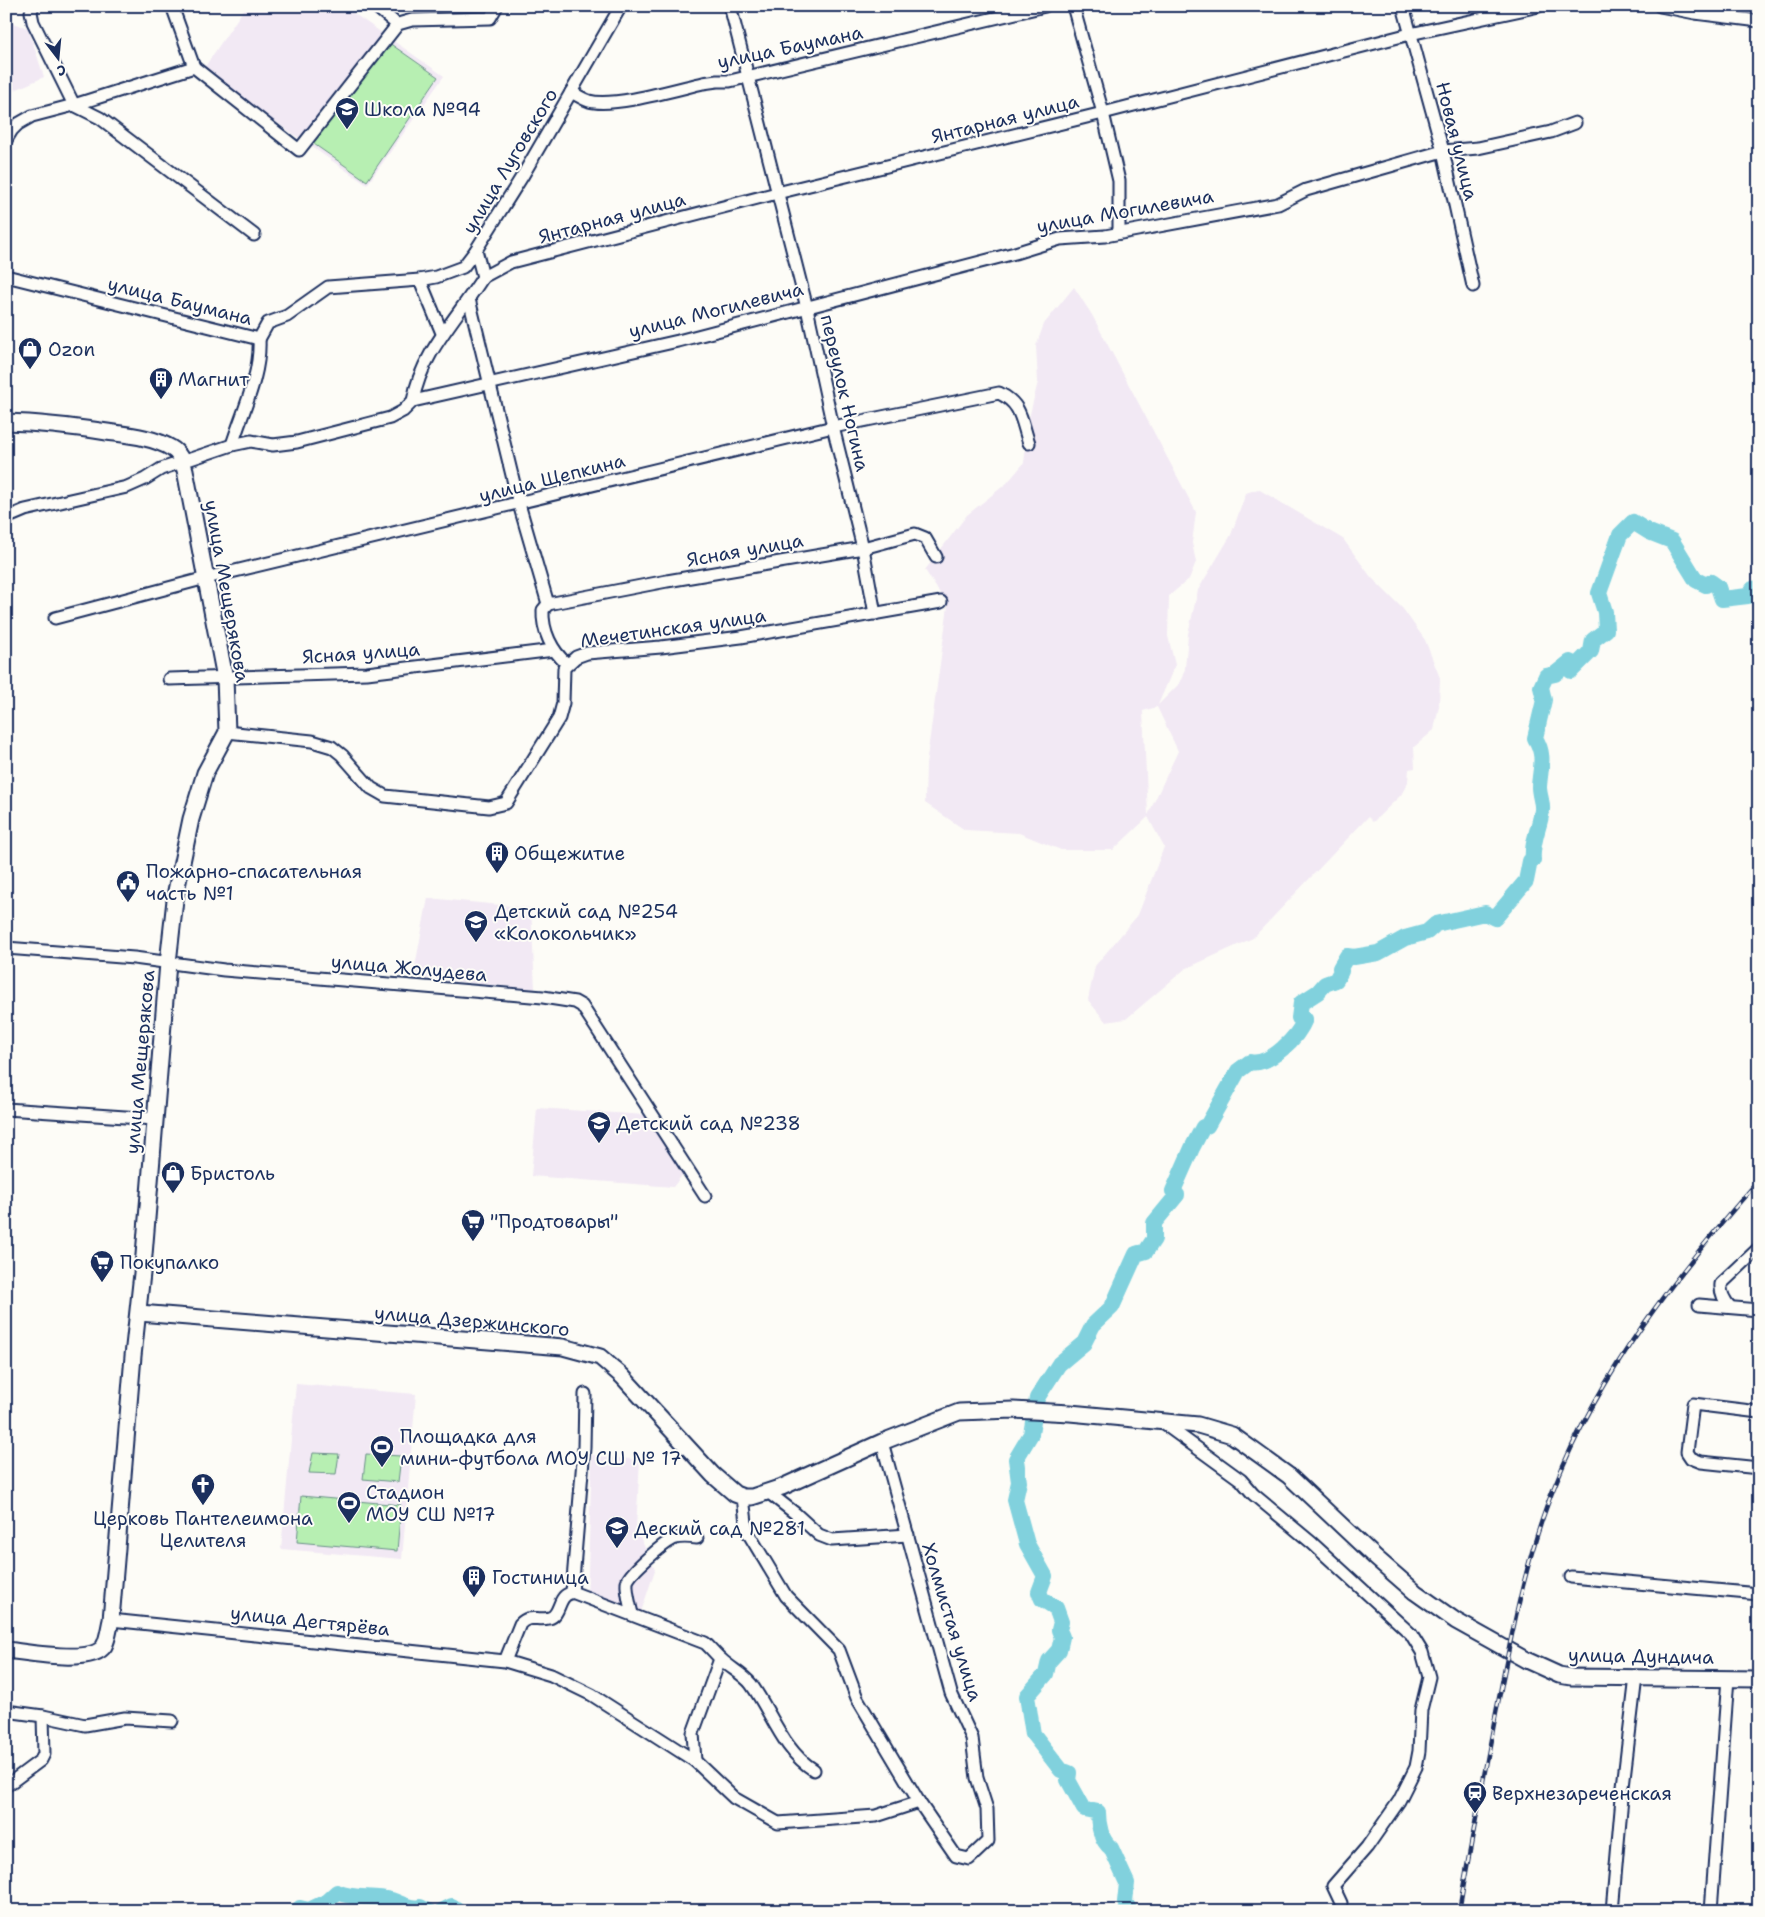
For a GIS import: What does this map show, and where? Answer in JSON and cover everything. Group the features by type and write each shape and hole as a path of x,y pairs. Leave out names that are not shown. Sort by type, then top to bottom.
{"street":[{"path":"33,6 31,12 33,22 74,105 100,118 254,235"},
{"path":"172,6 194,67 299,150 398,24 412,20 490,18 497,6"},
{"path":"376,6 393,21"},
{"name":"улица Луговского","path":"482,277 476,250 621,6"},
{"name":"переулок Ногина","path":"730,6 807,308 833,427 863,548 875,614"},
{"name":"улица Баумана","path":"571,92 589,101 603,103 703,83 748,78 1045,6"},
{"path":"1073,6 1103,113 1119,181 1119,233"},
{"name":"Новая улица","path":"1403,6 1443,151 1473,286"},
{"name":"Янтарная улица","path":"482,277 511,262 777,193 1103,113 1410,34 1539,6"},
{"path":"1660,6 1695,14 1759,21"},
{"path":"6,140 18,124 32,116 74,105 194,67"},
{"name":"улица Могилевича","path":"6,518 25,510 127,486 145,479 161,469 232,444 251,441 273,445 297,442 390,418 403,411 413,401 678,341 1060,240 1105,236 1278,204 1306,190 1443,151 1478,148 1551,132 1575,123"},
{"name":"улица Баумана","path":"6,276 259,339 268,323 287,316 328,287 420,280 436,277 463,267 476,250"},
{"path":"413,401 421,374 442,333 469,299 482,277"},
{"path":"420,280 442,333"},
{"path":"469,299 519,504 548,604 543,610 543,622 554,650 567,664"},
{"path":"232,444 256,372 260,354 259,339"},
{"name":"улица Щепкина","path":"55,618 206,578 833,427 998,393 1010,398 1017,406 1029,443"},
{"path":"6,422 65,426 153,440 179,454 182,462"},
{"name":"улица Мещерякова","path":"6,1650 78,1657 92,1655 103,1647 111,1620 168,963 176,891 191,819 205,773 227,732 225,678 182,462"},
{"name":"Ясная улица","path":"548,604 666,581 863,548 915,534 925,538 936,557"},
{"name":"Мечетинская улица","path":"227,732 312,741 332,747 342,755 370,788 385,796 489,807 506,803 551,733 559,718 563,703 563,674 567,664 576,657 587,653 741,638 941,602"},
{"name":"Ясная улица","path":"169,679 367,673 554,650"},
{"name":"улица Жолудева","path":"6,948 134,958 224,970 543,997 579,1003 705,1196"},
{"path":"6,1109 155,1118"},
{"path":"1730,1307 1720,1289 1721,1284 1759,1248"},
{"path":"1699,1304 1759,1310"},
{"name":"улица Дзержинского","path":"139,1313 563,1347 600,1357 622,1376 713,1476 735,1494 744,1498"},
{"path":"572,1592 584,1448 585,1394"},
{"path":"1759,1412 1693,1404 1687,1452 1690,1458 1701,1462 1759,1468"},
{"name":"улица Дундича","path":"882,1442 958,1412 1013,1410 1198,1425 1232,1435 1289,1476 1415,1592 1456,1621 1526,1660 1559,1675 1571,1677 1759,1679"},
{"path":"1160,1421 1242,1480 1253,1494 1312,1543 1411,1634 1422,1652 1429,1677 1421,1710 1419,1751 1416,1767 1399,1801 1367,1847 1333,1886 1341,1903"},
{"path":"882,1442 768,1492 744,1498 747,1532 786,1596 840,1650 857,1698 919,1802"},
{"name":"Холмистая улица","path":"882,1442 951,1693 972,1738 977,1778 987,1810 988,1841 969,1859 956,1856 919,1802"},
{"path":"768,1492 819,1535 832,1540 908,1535"},
{"path":"632,1614 627,1584 635,1569 672,1539 681,1537 696,1538"},
{"path":"1571,1577 1759,1594"},
{"path":"505,1661 520,1624 530,1617 549,1618 555,1615 565,1596 572,1592 705,1643 714,1650 720,1659 750,1683 791,1751 802,1763 814,1770"},
{"name":"улица Дегтярёва","path":"111,1620 505,1661 551,1675 592,1695 695,1761 734,1798 778,1823 876,1816 919,1802"},
{"path":"695,1761 693,1733 720,1659"},
{"path":"1612,1911 1636,1677"},
{"path":"1711,1911 1728,1678"},
{"path":"6,1711 43,1716 85,1725 124,1718 172,1720"},
{"path":"6,1786 41,1760 44,1754 43,1716"}],"shaded area":[{"name":"Школа №94","path":"246,6 343,6 444,76 367,185 202,71"},
{"path":"6,21 28,28 44,77 6,94"},
{"path":"1074,287 1092,315 1196,512 1192,543 1196,562 1189,579 1169,596 1168,636 1175,665 1158,705 1180,683 1185,669 1188,634 1198,590 1231,535 1246,493 1258,489 1343,539 1371,577 1403,609 1425,640 1440,678 1439,706 1434,730 1414,747 1415,768 1409,769 1408,782 1401,795 1373,822 1368,817 1253,938 1185,969 1126,1019 1106,1022 1088,1000 1095,966 1138,915 1164,847 1148,817 1113,850 1061,850 1019,833 965,830 925,803 926,765 948,606 925,570 967,515 1007,483 1024,463 1029,418 1038,382 1036,346 1044,324","holes":["1157,707 1178,751 1148,815 1143,711"]},
{"name":"Детский сад №254 «Колокольчик»","path":"428,898 531,908 535,989 413,977"},
{"name":"Детский сад №238","path":"537,1108 646,1115 683,1174 673,1187 531,1176"},
{"path":"296,1384 416,1394 402,1559 281,1549"},
{"name":"Деский сад №281","path":"592,1455 640,1460 636,1528 655,1570 641,1612 587,1600"}],"green space":[{"path":"382,38 438,77 367,181 311,142"},
{"path":"313,1453 339,1454 336,1474 309,1473"},
{"name":"Площадка для мини-футбола МОУ СШ № 17","path":"366,1454 401,1456 398,1482 363,1479"},
{"name":"Стадион МОУ СШ №17","path":"301,1496 401,1505 397,1551 297,1542"}],"waterway":[{"path":"1130,1911 1125,1902 1127,1883 1111,1848 1102,1837 1098,1812 1084,1809 1068,1780 1069,1773 1061,1770 1033,1734 1027,1696 1046,1674 1049,1661 1059,1650 1062,1637 1059,1630 1061,1622 1056,1608 1042,1599 1039,1592 1045,1576 1027,1544 1015,1500 1019,1482 1016,1459 1031,1434 1037,1398 1059,1364 1084,1343 1093,1325 1112,1307 1136,1254 1146,1251 1154,1239 1154,1223 1177,1195 1173,1191 1192,1148 1203,1127 1207,1126 1238,1071 1250,1062 1266,1060 1290,1042 1305,1019 1299,1018 1301,1003 1318,992 1325,984 1336,980 1347,956 1354,957 1378,953 1405,938 1427,932 1436,924 1485,913 1495,918 1526,881 1530,861 1533,860 1533,847 1542,810 1539,787 1541,756 1535,738 1544,700 1541,687 1546,676 1555,674 1570,662 1571,671 1591,651 1593,640 1606,630 1605,612 1599,593 1620,535 1633,522 1649,532 1672,541 1696,580 1706,585 1711,582 1718,587 1722,599 1748,596 1753,589 1759,588"},
{"path":"297,1911 300,1908 309,1910 326,1902 337,1892 350,1896 391,1900 409,1907 420,1907 428,1911"},
{"path":"442,1911 452,1906 459,1911"}],"railway":[{"path":"1459,1911 1514,1623 1536,1539 1555,1485 1574,1443 1618,1362 1699,1250 1759,1180"}],"place":[{"name":"Школа №94","path":"347,130"},
{"name":"Ozon","path":"30,370"},
{"name":"Магнит","path":"161,400"},
{"name":"Общежитие","path":"497,874"},
{"name":"Пожарно-спасательная часть №1","path":"128,903"},
{"name":"Детский сад №254 «Колокольчик»","path":"476,943"},
{"name":"Детский сад №238","path":"599,1144"},
{"name":"Бристоль","path":"173,1194"},
{"name":"\"Продтовары\"","path":"473,1242"},
{"name":"Покупалко","path":"102,1283"},
{"name":"Площадка для мини-футбола МОУ СШ № 17","path":"382,1468"},
{"name":"Церковь Пантелеимона Целителя","path":"203,1506"},
{"name":"Стадион МОУ СШ №17","path":"349,1524"},
{"name":"Деский сад №281","path":"617,1549"},
{"name":"Гостиница","path":"474,1598"},
{"name":"Верхнезареченская","path":"1475,1814"}]}
